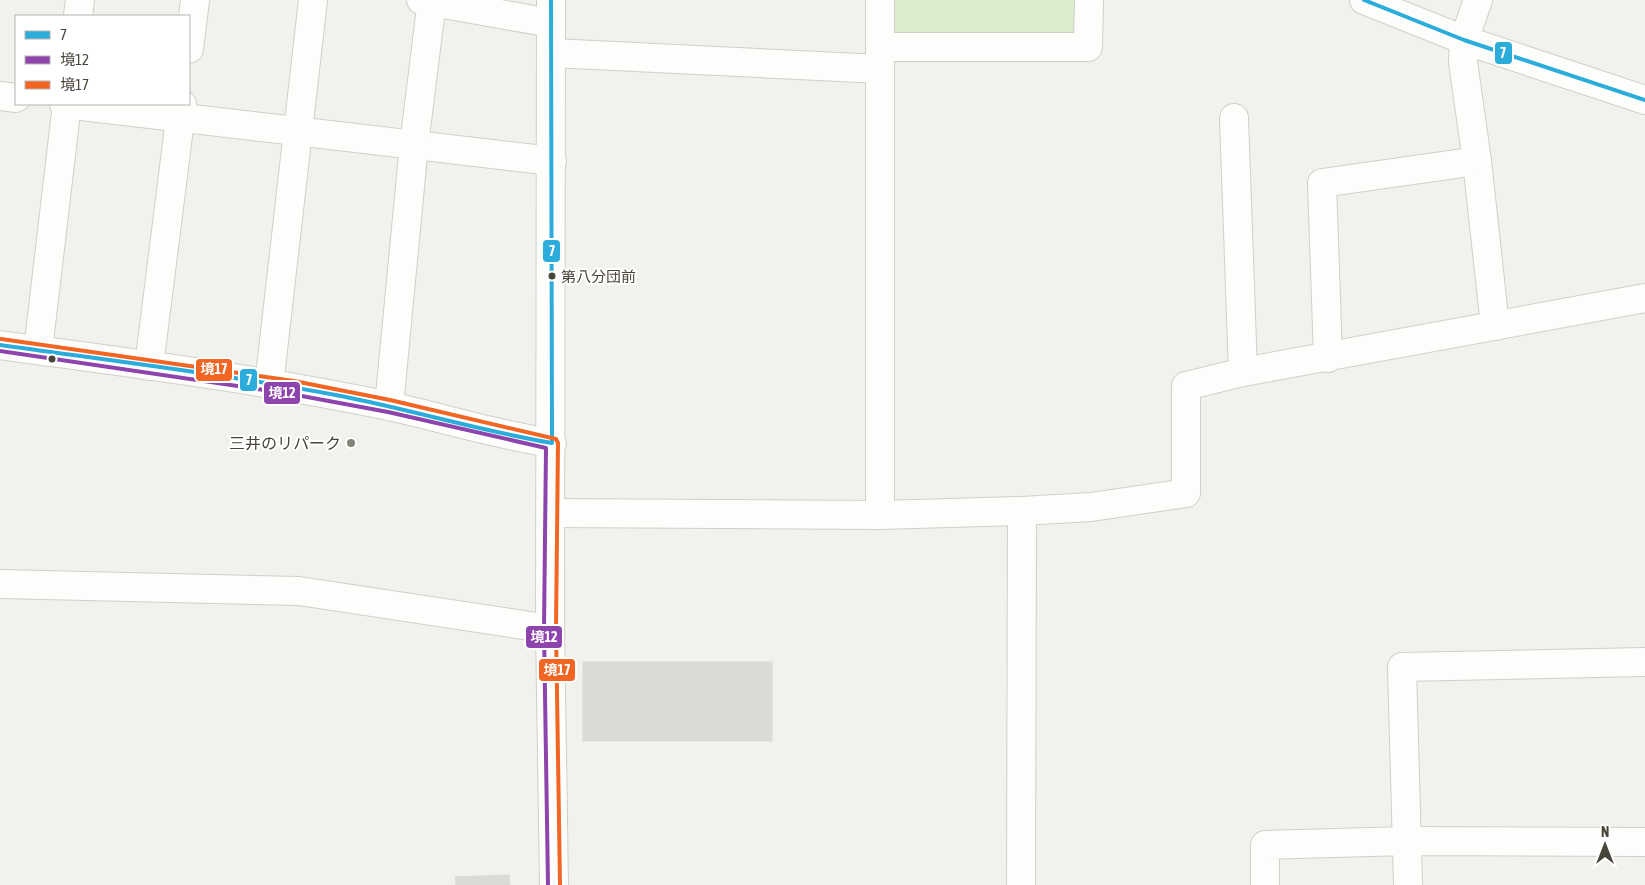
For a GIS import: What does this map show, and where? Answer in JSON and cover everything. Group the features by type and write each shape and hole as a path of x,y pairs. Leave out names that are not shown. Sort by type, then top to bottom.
{"street":[{"path":"78,15 80,0"},
{"path":"190,41 195,0"},
{"path":"269,385 312,0"},
{"path":"880,0 880,515"},
{"path":"552,53 880,58 1088,47 1089,0"},
{"path":"1364,0 1464,40 1645,100"},
{"path":"1478,0 1464,40 1463,62 1477,162 1495,326"},
{"path":"389,406 428,1 551,11 552,443 550,629 554,885"},
{"path":"0,96 15,98"},
{"path":"38,350 66,105"},
{"path":"82,105 181,111 298,131 552,162"},
{"path":"149,366 181,111"},
{"path":"1234,118 1243,372"},
{"path":"1328,358 1322,183 1477,162"},
{"path":"551,513 880,515 1022,511 1091,507 1186,493 1186,386 1243,372 1328,358 1645,298"},
{"path":"0,345 149,366 389,406 500,435 552,443"},
{"path":"1021,885 1022,511"},
{"path":"0,584 299,591 550,629"},
{"path":"1408,885 1402,667 1645,662"},
{"path":"1266,885 1266,845 1407,841 1645,842"}],"green space":[{"path":"891,0 1079,0 1080,28 1072,37 900,36 891,27"}],"building":[{"path":"583,662 772,662 772,741 583,741"},
{"path":"509,875 510,885 456,885 455,877"}],"transit line":[{"name":"7","path":"0,345 299,388 552,443 551,0"},
{"name":"7","path":"1364,0 1464,40 1645,100"},
{"name":"境17","path":"1,339 294,381 390,400 556,439 558,443 556,629 560,885"},
{"name":"境12","path":"0,351 291,394 388,412 546,448 544,629 548,885"}],"place":[{"name":"第八分団前","path":"552,276"},
{"name":"三井のリパーク","path":"351,443"}]}
